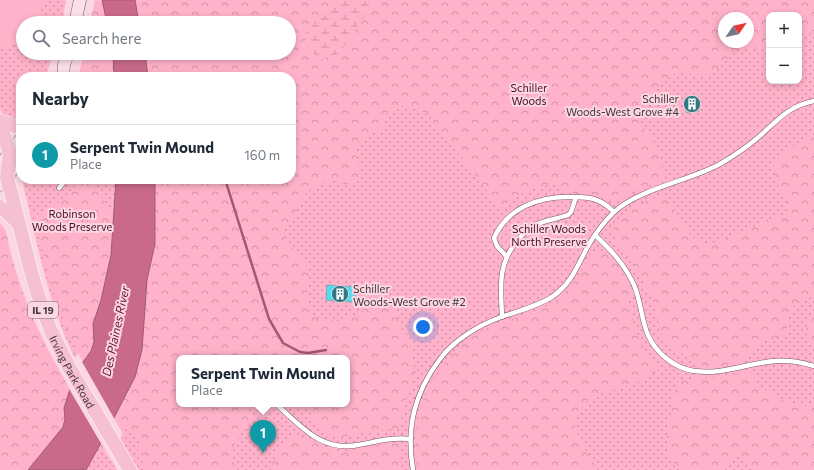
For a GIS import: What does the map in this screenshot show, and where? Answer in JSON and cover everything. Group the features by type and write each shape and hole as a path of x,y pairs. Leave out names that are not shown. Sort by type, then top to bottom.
{"main road":[{"path":"77,16 80,0"},
{"path":"64,71 66,60"},
{"path":"0,122 16,126"},
{"name":"Irving Park Road","path":"0,122 15,156 2,177 20,225 33,279 42,307 51,331 69,367 130,470"},
{"path":"0,165 15,156"},
{"path":"0,207 20,225"}],"lane":[{"path":"413,470 410,424 417,401 429,376 440,359 456,344 467,335 487,323 540,304 559,291 571,278 595,235 614,212 630,201 696,175 720,163 754,141 783,114 801,105 814,101"},
{"path":"59,188 63,184"},
{"path":"506,256 497,246 494,238 499,228 512,214 528,204 551,197 576,197 596,199 608,206 614,212"},
{"path":"502,317 501,278 506,256 518,239 534,225 568,215 571,212 576,197"},
{"path":"595,235 627,271 640,300 648,335 661,354 681,368 710,372 774,361 790,360 814,366"},
{"path":"279,407 312,435 322,442 334,446 345,447 399,438 410,439"}],"green space":[{"path":"0,0 66,0 63,16 16,16 16,60 51,60 47,72 16,72 16,120 3,115 0,108"},
{"path":"0,0 48,0 38,16 16,16 16,39 0,50"},
{"path":"95,0 102,1 105,16 92,16"},
{"name":"Schiller Woods North Preserve","path":"135,0 814,0 814,470 138,470 120,438 123,434 114,418 135,377 155,244 155,184 296,184 296,72 147,72 146,60 296,60 296,16 138,16"},
{"name":"Schiller Woods","path":"135,0 814,0 814,35 802,32 802,12 766,12 766,49 764,49 754,48 754,12 718,12 718,48 741,48 736,50 714,73 705,75 676,73 650,94 640,110 640,122 657,147 664,175 662,182 648,186 617,201 609,201 591,195 560,192 559,184 542,186 527,191 500,209 472,170 442,134 431,116 417,109 401,106 393,109 385,115 383,126 380,130 358,142 356,157 359,177 357,181 353,185 344,184 336,180 321,184 308,191 299,203 295,218 284,231 288,241 305,262 307,267 307,297 311,312 317,318 334,320 353,316 361,312 366,306 374,286 384,290 410,343 412,361 417,375 406,400 400,428 341,437 328,434 309,417 315,409 313,407 350,407 350,355 176,355 176,407 244,407 255,416 241,434 234,448 233,462 236,470 147,470 139,456 138,438 131,430 125,429 123,434 114,418 135,377 142,350 147,280 155,244 155,184 296,184 296,72 147,72 146,60 296,60 296,16 138,16"},
{"path":"340,0 379,0 358,25 338,54 322,59 310,51 304,36 317,19"},
{"path":"82,60 113,60 114,72 79,72"},
{"path":"814,135 814,299 807,298 797,302 791,312 787,330 781,337 764,341 755,351 748,352 746,361 722,367 698,367 697,360 672,348 666,341 659,325 650,291 647,291 641,277 613,235 612,231 621,218 634,208 649,200 664,196 670,202 691,236 705,245 733,236 768,220 781,217 787,210 786,201 777,184 773,167 780,154"},
{"name":"Robinson Woods Preserve","path":"24,184 116,184 111,255 88,354 83,362 78,353 75,358 58,317 39,253"},
{"name":"Robinson Woods Preserve","path":"76,184 93,184 106,204 113,219 111,255 101,300 93,324 94,342 91,351 83,362 59,309 34,216 60,201"},
{"name":"Robinson Woods Preserve","path":"0,223 5,229 16,272 29,307 43,340 70,389 64,408 65,419 63,427 28,470 0,470"},
{"path":"597,250 609,255 624,274 634,294 628,300 638,337 647,354 661,368 635,383 590,399 579,410 575,424 576,429 582,444 597,470 418,470 416,448 417,426 422,405 430,385 442,366 457,350 474,336 494,325 541,309 556,300 567,290 576,278 591,252"},
{"path":"814,315 814,348 808,341 806,332 811,318"},
{"path":"747,370 753,375 758,385 779,398 791,404 805,406 814,404 814,470 754,470 746,460 737,456 734,456 729,461 724,470 683,470 676,466 669,455 667,447 667,433 672,398 679,379 690,383 696,377 722,377 734,375"},
{"path":"298,434 303,434 327,449 343,452 381,444 399,444 402,470 270,470 274,459 284,444"},
{"path":"101,443 117,470 86,470"}],"water":[{"path":"102,0 135,0 138,16 105,16"},
{"path":"113,60 146,60 147,72 114,72"},
{"name":"Des Plaines River","path":"116,184 155,184 155,244 147,280 142,350 135,377 86,470 28,470 63,427 65,419 64,408 70,389 83,362 91,351 94,342 93,324 101,300 111,255"}],"pier":[{"path":"81,360 115,420 102,445 68,387"}],"building":[{"name":"Schiller Woods-West Grove #4","path":"696,96 699,111 687,113 685,98"},
{"name":"Schiller Woods-West Grove #2","path":"327,285 355,287 355,302 326,300"}],"waterway":[{"path":"227,184 269,319 283,343 300,352 308,353 326,350"}],"place":[{"name":"Schiller Woods-West Grove #4","path":"692,104"},
{"name":"Schiller Woods-West Grove #2","path":"340,294"},
{"name":"Serpent Twin Mound","path":"263,453"}]}
